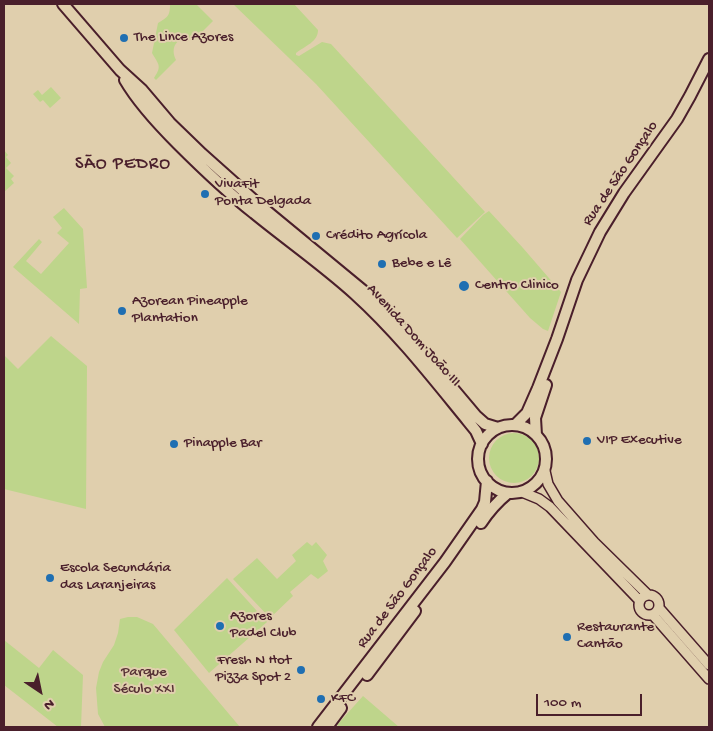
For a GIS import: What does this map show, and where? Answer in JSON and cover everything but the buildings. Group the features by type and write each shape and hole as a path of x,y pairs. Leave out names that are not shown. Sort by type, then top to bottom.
{"main road":[{"name":"Avenida Dom João III","path":"63,4 120,70 142,90 170,123 258,204 367,293 417,346 476,416 484,424 498,428"},
{"name":"Rua de São Gonçalo","path":"515,425 527,413 557,339 577,280 600,232 624,194 677,119 709,59"},
{"name":"Avenida Dom João III","path":"120,70 142,105 194,161 252,212 354,293 383,321 418,359 468,421 476,431 482,444"},
{"name":"Rua de São Gonçalo","path":"536,434 535,418 553,361 557,339"},
{"path":"515,425 530,430 541,440 545,448 546,463 545,471 540,480 532,487 522,492 508,493 500,491 486,481 479,468 479,452 486,438 498,428 515,425"},
{"name":"Rua de São Gonçalo","path":"318,727 445,562 477,516 485,502 486,481"},
{"name":"Rua de São Gonçalo","path":"327,727 457,557 491,509 508,493"}],"street":[{"path":"545,471 548,484 564,509 594,542 648,595"},
{"path":"522,492 539,499 550,507 640,601"},
{"path":"660,608 652,615 647,615 639,607 640,601 644,596 648,595 653,595 657,598 660,608 709,665"},
{"path":"652,615 709,679"}],"green space":[{"path":"170,4 196,4 213,21 193,41 183,39 177,43 174,50 176,60 156,80 154,78 159,65 152,53 158,23 168,16"},
{"path":"233,4 294,4 318,30 316,38 296,53 296,55 299,56 322,42 331,44 485,212 457,238 316,84"},
{"path":"51,87 61,98 50,108 43,100 40,102 33,94 38,90 42,95"},
{"path":"4,150 8,155 6,157 11,163 6,168 14,176 11,179 14,183 4,192"},
{"path":"64,208 83,229 87,288 80,289 79,324 13,267 39,239 42,242 26,261 41,274 69,243 57,233 62,228 53,217"},
{"path":"489,211 561,292 548,331 530,318 460,239"},
{"path":"51,336 87,366 86,509 4,489 4,355 18,369"},
{"path":"514,433 523,435 534,444 539,458 537,467 528,478 514,483 505,481 494,472 489,458 491,449 500,438"},
{"path":"307,542 312,546 316,542 327,555 323,561 328,571 318,579 311,574 290,592 293,596 270,618 233,579 257,558 277,579 296,561 292,555"},
{"name":"Azores Padel Club","path":"227,578 267,622 209,673 174,630"},
{"name":"Parque Século XXI","path":"137,617 153,624 240,727 105,727 98,714 96,688 99,672 114,645 120,619"},
{"path":"4,640 39,668 53,650 83,675 81,727 58,727 4,685"},
{"path":"363,696 399,727 340,727 337,725"}],"place":[{"name":"The Lince Azores","path":"124,38"},
{"name":"VivaFit Ponta Delgada","path":"205,194"},
{"name":"Crédito Agrícola","path":"316,236"},
{"name":"Bebe e Lê","path":"382,264"},
{"name":"Centro Clinico","path":"464,286"},
{"name":"Azorean Pineapple Plantation","path":"122,311"},
{"name":"VIP Executive","path":"587,441"},
{"name":"Pinapple Bar","path":"174,444"},
{"name":"Escola Secundária das Laranjeiras","path":"50,578"},
{"name":"Azores Padel Club","path":"220,626"},
{"name":"Restaurante Cantão","path":"567,637"},
{"name":"Fresh N Hot Pizza Spot 2","path":"301,670"},
{"name":"KFC","path":"321,699"}],"district":[{"name":"SÃO PEDRO","path":"123,165"}]}
